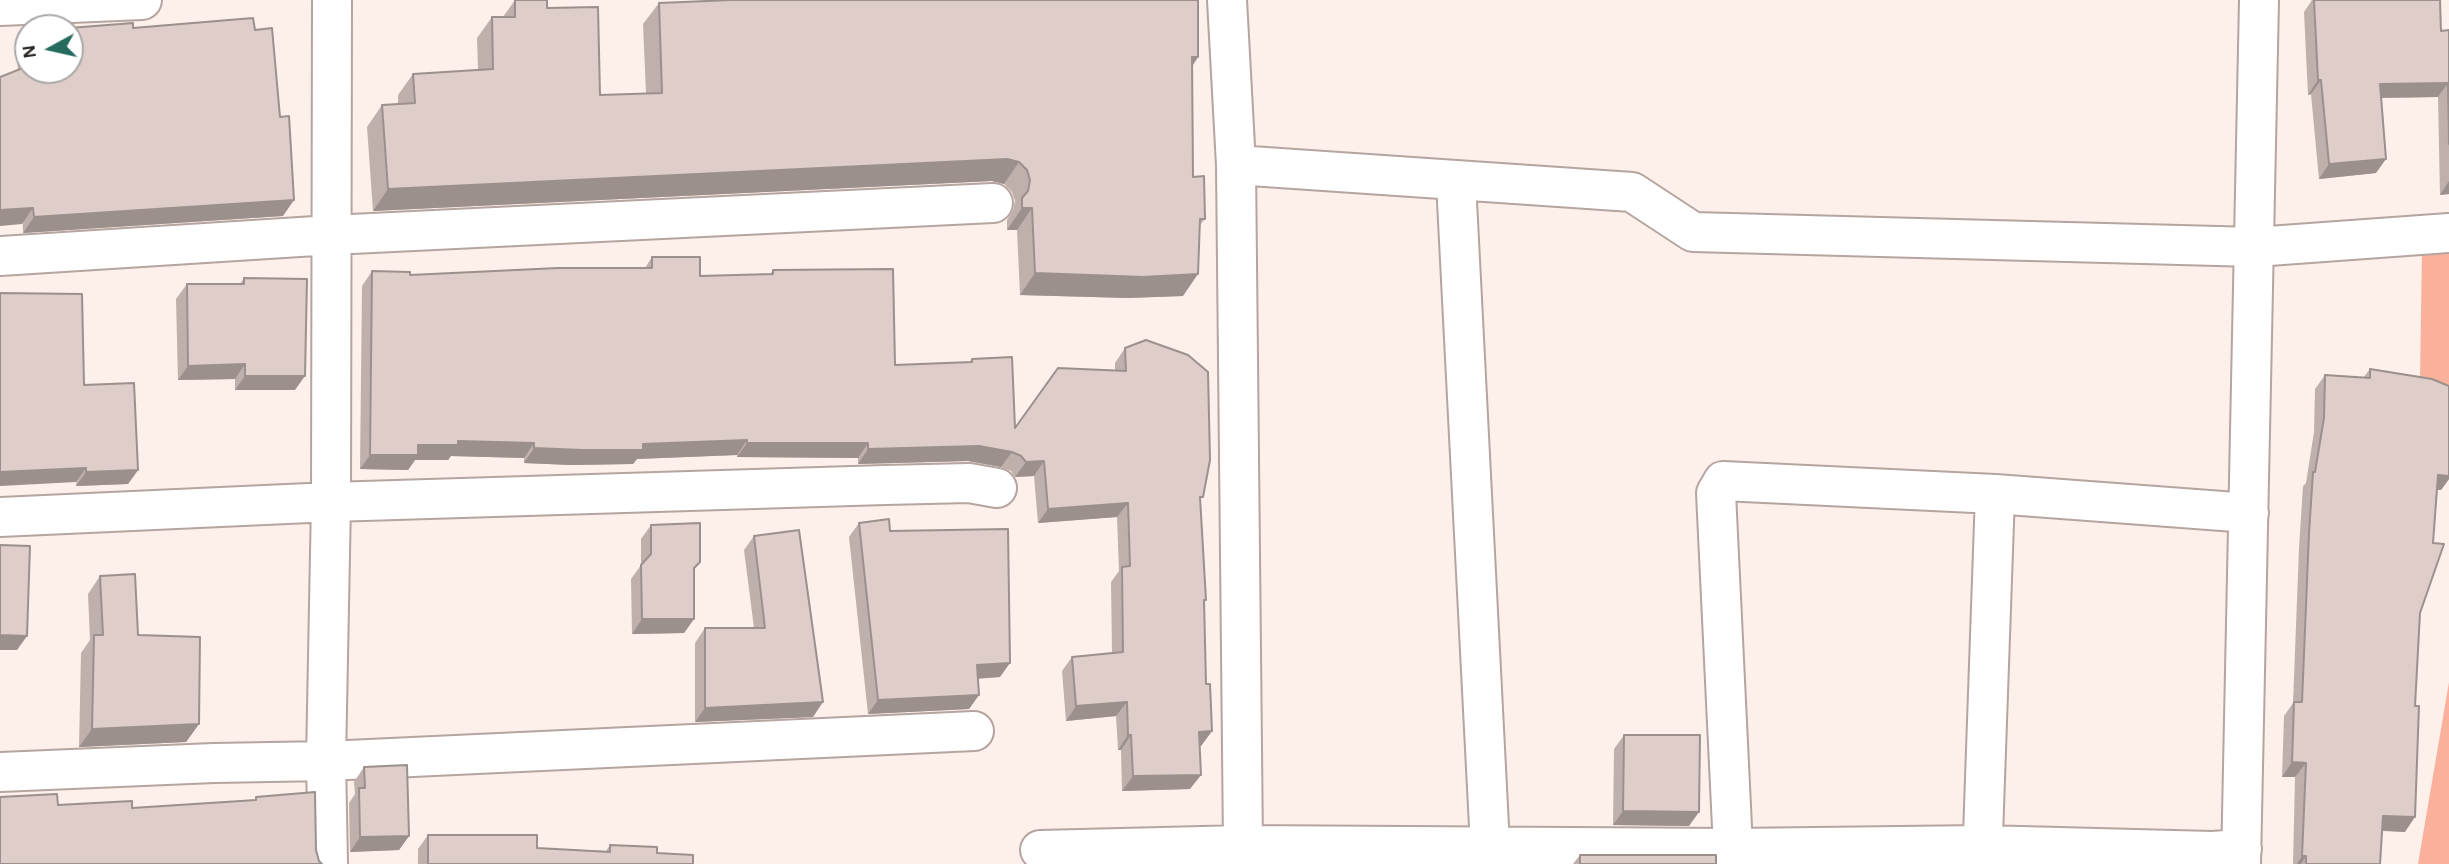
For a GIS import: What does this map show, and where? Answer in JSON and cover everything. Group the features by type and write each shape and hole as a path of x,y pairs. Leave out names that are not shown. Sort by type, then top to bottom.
{"street":[{"path":"0,6 142,0"},
{"path":"328,864 326,761 331,502 332,0"},
{"path":"1227,0 1236,165 1243,854"},
{"path":"1040,850 1243,854 1490,846 1982,854 2198,851 2242,857 2259,0"},
{"path":"1236,165 1632,192 1693,232 2255,247 2449,233"},
{"path":"1456,182 1490,846"},
{"path":"0,256 331,235 993,203"},
{"path":"1733,848 1716,494 1723,481 1995,494 2249,513"},
{"path":"0,517 331,502 886,485 968,483 996,488"},
{"path":"1982,854 1995,494"},
{"path":"0,772 326,761 974,731"}],"shaded area":[{"path":"2449,249 2449,387 2420,381 2422,250"},
{"path":"2449,682 2449,864 2418,864"}],"building":[{"path":"515,0 547,0 547,8 598,7 600,95 662,93 659,3 731,0 1198,0 1198,57 1192,57 1193,177 1204,176 1205,219 1200,219 1198,274 1143,277 1035,273 1032,208 1022,208 1022,198 1028,191 1030,180 1027,170 1019,162 1007,159 388,189 382,105 415,103 413,74 493,69 492,17 515,17"},
{"path":"2314,0 2440,0 2441,31 2449,30 2449,144 2448,83 2380,84 2386,159 2329,164 2321,80 2318,80"},
{"path":"253,18 255,30 272,28 280,117 289,116 294,200 34,217 33,208 0,210 0,77 14,72 14,84 84,84 84,27 133,23 133,28"},
{"path":"652,257 700,257 700,276 773,274 773,270 893,269 895,365 972,362 972,359 1012,357 1015,428 1058,368 1126,371 1125,348 1146,340 1188,355 1208,372 1210,460 1203,497 1200,497 1206,600 1206,684 1210,684 1212,731 1199,732 1201,775 1133,776 1127,702 1076,706 1072,657 1123,652 1122,567 1130,566 1128,503 1048,509 1044,461 1026,462 1012,452 979,446 868,449 868,443 747,443 747,440 643,444 643,450 534,448 534,443 458,441 458,445 418,445 418,455 370,455 372,271 410,272 410,275 558,268 652,268"},
{"path":"244,278 307,279 305,376 245,376 245,364 188,366 187,284 244,284"},
{"path":"0,293 82,294 84,385 134,383 138,470 86,472 86,468 0,472"},
{"path":"2370,369 2432,379 2449,386 2449,476 2438,475 2433,543 2444,544 2420,613 2415,706 2419,706 2415,817 2383,816 2380,864 2306,864 2306,856 2302,856 2306,763 2292,762 2294,702 2302,702 2313,472 2324,418 2325,375 2370,378"},
{"path":"889,519 890,531 1008,529 1010,663 977,665 979,695 878,700 859,523"},
{"path":"700,523 700,562 694,568 694,619 642,619 641,565 651,554 651,525"},
{"path":"799,530 823,702 705,708 705,628 765,628 754,536"},
{"path":"0,545 30,546 27,636 0,635"},
{"path":"135,574 138,635 200,637 199,724 92,729 94,635 103,635 100,576"},
{"path":"1624,735 1700,735 1699,812 1623,811"},
{"path":"407,765 409,836 360,837 359,788 365,788 364,767"},
{"path":"315,792 316,850 322,864 0,864 0,797 57,794 58,805 132,801 132,808 256,800 256,797"},
{"path":"428,835 537,835 537,848 610,852 610,845 657,847 657,853 693,855 693,864 428,864"},
{"path":"1580,855 1716,855 1716,864 1580,864"}]}
